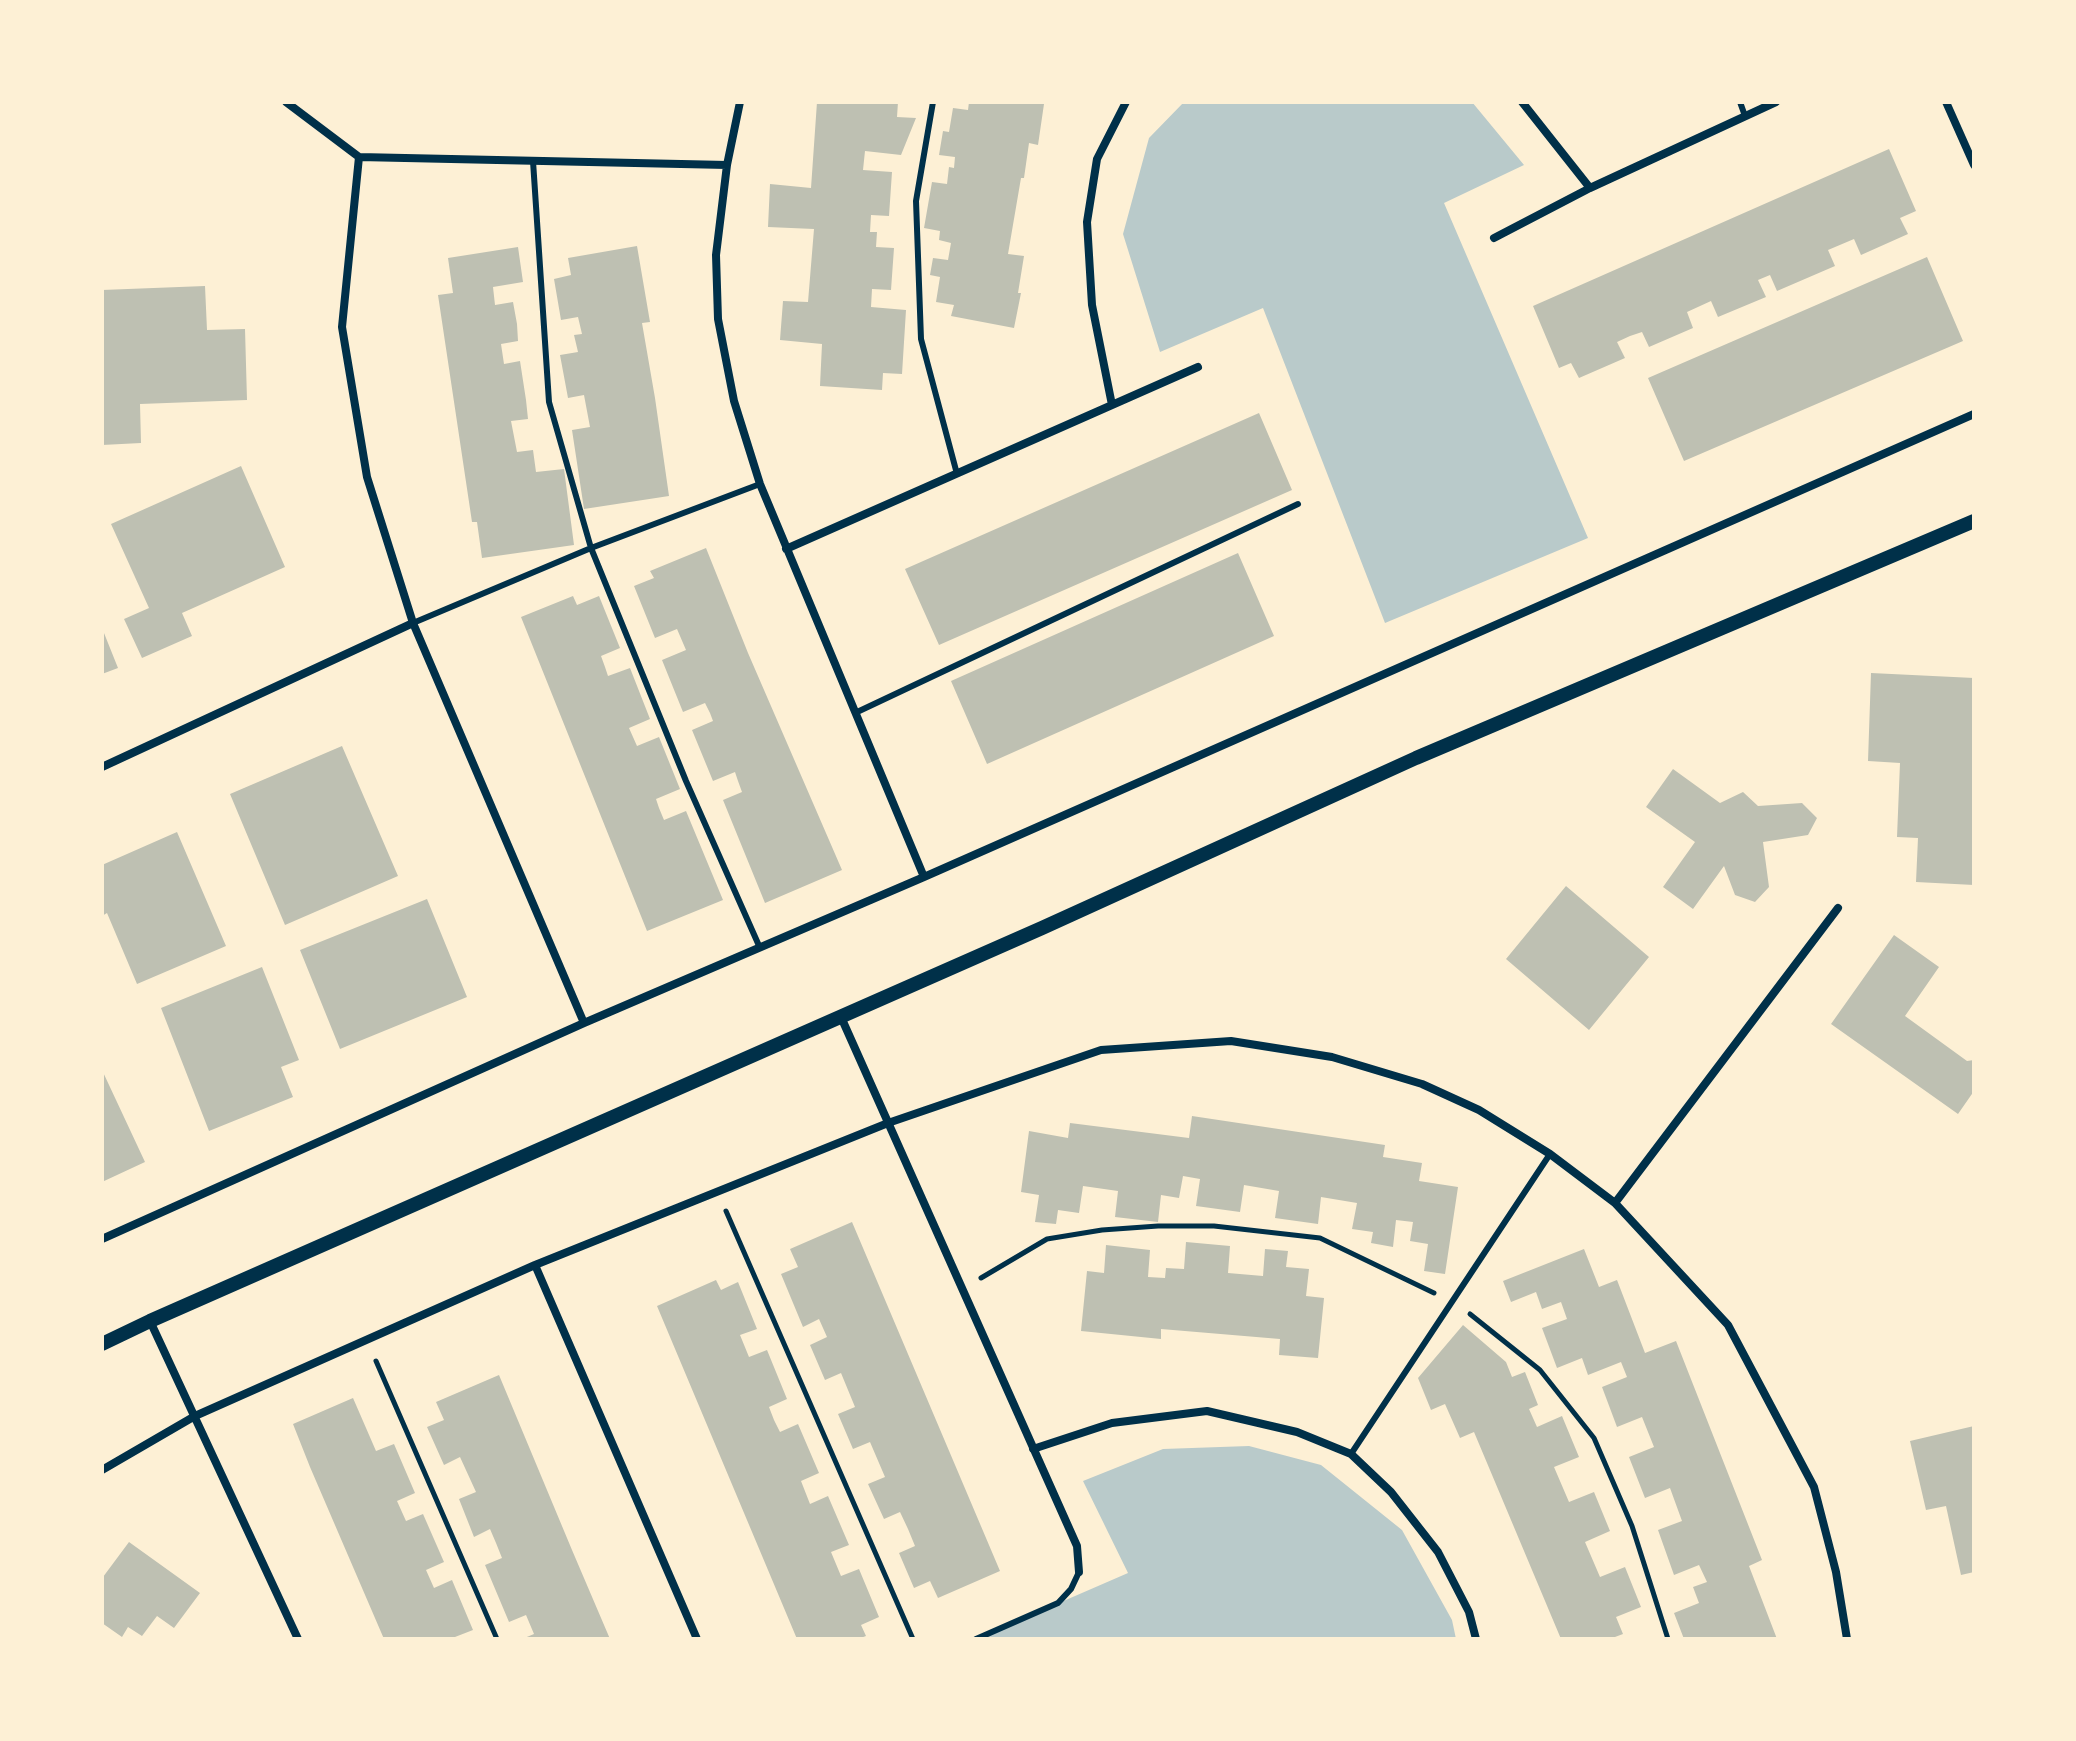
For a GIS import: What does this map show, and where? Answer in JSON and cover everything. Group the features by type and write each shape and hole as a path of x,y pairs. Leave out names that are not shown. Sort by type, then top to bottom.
{"street":[{"path":"286,102 359,157 727,165"},
{"path":"740,102 727,165 716,255 718,319 734,401 760,484 924,877"},
{"path":"1112,405 1092,305 1087,222 1097,159 1126,102"},
{"path":"1522,102 1590,188"},
{"path":"1494,238 1590,188 1776,102"},
{"path":"1946,102 1974,165"},
{"path":"359,157 342,327 367,477 413,623 584,1023"},
{"path":"786,549 1198,367"},
{"path":"102,1239 584,1023 924,877 1974,414"},
{"path":"102,1344 1056,922 1416,758 1974,521"},
{"path":"102,767 413,623"},
{"path":"1615,1203 1838,908"},
{"path":"841,1017 1077,1546 1079,1572"},
{"path":"102,1470 195,1416 535,1265 888,1123 1101,1050 1231,1041 1332,1057 1422,1084 1479,1110 1550,1154 1615,1203 1728,1325 1814,1487 1836,1572 1847,1639"},
{"path":"535,1265 697,1639"},
{"path":"150,1321 298,1639"},
{"path":"1033,1449 1112,1423 1207,1411 1297,1432 1351,1454 1391,1492 1438,1552 1469,1612 1476,1639"}],"lane":[{"path":"933,102 916,201 921,339 957,474"},
{"path":"1740,102 1745,116"},
{"path":"533,161 549,402 591,548 686,781 760,948"},
{"path":"413,623 591,548 760,484"},
{"path":"855,713 1298,504"},
{"path":"1351,1454 1550,1154"},
{"path":"976,1639 1058,1603 1071,1589 1079,1572"}],"path":[{"path":"717,1191 913,1639"},
{"path":"983,1277 1047,1239 1102,1230 1214,1226 1320,1238 1452,1302 1540,1370 1594,1438 1632,1526 1668,1639"},
{"path":"383,1373 497,1639"}],"shaded area":[{"path":"1184,102 1472,102 1524,165 1444,203 1588,538 1385,623 1263,308 1160,352 1123,234 1149,138"},
{"path":"1249,1446 1321,1465 1402,1530 1452,1620 1456,1639 976,1639 1128,1573 1083,1481 1163,1449"}],"building":[{"path":"817,102 898,102 897,117 916,118 901,155 865,151 863,170 892,172 889,216 871,215 870,232 877,232 876,247 894,248 891,290 872,289 871,307 906,310 902,374 883,373 882,390 820,386 822,344 780,340 783,301 808,302 814,229 768,227 770,184 811,188"},
{"path":"969,102 1044,104 1038,145 1029,143 1008,254 1024,256 1014,328 951,316 954,305 936,302 940,277 930,275 933,258 948,260 951,243 939,240 940,231 924,228 932,182 947,184 949,167 954,168 955,157 939,155 943,131 949,132 953,108 968,110"},
{"path":"1889,149 1916,211 1900,218 1908,234 1861,255 1854,239 1828,250 1835,266 1777,291 1770,275 1758,280 1766,297 1718,317 1711,301 1687,312 1693,328 1649,347 1642,332 1630,336 1617,342 1625,358 1579,378 1571,363 1559,368 1533,306"},
{"path":"637,246 650,322 642,323 669,496 584,509 572,430 590,427 584,395 568,398 560,355 578,352 574,335 582,334 578,317 561,320 554,279 571,275 568,258"},
{"path":"518,247 523,282 493,287 495,305 513,302 517,324 518,341 501,344 504,364 520,361 528,419 511,421 517,452 533,450 536,472 564,469 574,545 482,558 477,522 472,522 438,295 453,293 448,258"},
{"path":"1927,257 1963,341 1684,461 1648,378"},
{"path":"205,286 207,330 245,329 247,400 140,404 141,443 102,445 102,290"},
{"path":"1259,413 1292,490 939,645 905,569"},
{"path":"241,466 285,567 182,613 192,636 142,658 124,619 149,608 111,524"},
{"path":"706,548 842,870 765,903 723,800 742,792 735,772 713,781 692,730 713,721 710,713 705,703 683,712 662,660 686,650 677,629 655,638 634,586 654,578 650,571"},
{"path":"1238,553 1274,636 987,764 951,681"},
{"path":"573,596 577,605 599,596 620,648 601,656 608,676 630,668 650,719 629,728 637,746 659,737 680,789 656,799 659,808 664,820 686,811 723,900 647,931 521,617"},
{"path":"102,628 118,668 102,674"},
{"path":"1871,673 1974,678 1974,885 1916,882 1918,838 1897,837 1900,763 1868,761"},
{"path":"342,746 398,876 285,925 230,794"},
{"path":"1673,769 1720,803 1743,792 1758,806 1802,803 1817,818 1808,835 1763,842 1769,887 1755,902 1735,895 1724,866 1693,909 1663,887 1695,842 1646,807"},
{"path":"177,832 226,946 137,984 107,913 102,916 102,865"},
{"path":"1566,886 1649,957 1589,1030 1506,959"},
{"path":"427,899 467,997 340,1049 300,950"},
{"path":"1894,935 1939,967 1905,1016 1967,1061 1974,1060 1974,1091 1958,1114 1831,1024"},
{"path":"262,967 299,1060 281,1067 293,1097 209,1131 161,1008"},
{"path":"102,1070 145,1162 102,1182"},
{"path":"1192,1116 1385,1145 1383,1157 1422,1163 1419,1181 1458,1187 1445,1274 1424,1271 1428,1244 1410,1241 1413,1222 1396,1220 1393,1247 1371,1243 1373,1232 1352,1229 1357,1203 1321,1197 1318,1224 1275,1218 1279,1191 1244,1185 1240,1212 1196,1206 1200,1179 1183,1176 1179,1198 1161,1195 1158,1222 1115,1217 1118,1191 1083,1186 1079,1213 1058,1210 1056,1224 1035,1222 1039,1195 1021,1192 1029,1131 1068,1138 1070,1123 1189,1138"},
{"path":"852,1222 1000,1571 938,1598 930,1581 914,1588 899,1553 915,1546 908,1529 900,1512 884,1519 868,1484 885,1477 870,1442 853,1449 838,1414 855,1407 841,1373 825,1380 810,1345 827,1337 819,1319 803,1327 781,1274 798,1267 790,1249"},
{"path":"1186,1242 1230,1246 1228,1273 1263,1276 1265,1249 1288,1251 1286,1267 1309,1269 1306,1296 1324,1298 1318,1358 1279,1355 1280,1339 1161,1329 1161,1339 1081,1331 1087,1271 1104,1273 1106,1245 1150,1250 1148,1277 1165,1278 1166,1268 1184,1269"},
{"path":"1584,1249 1599,1287 1617,1280 1645,1353 1676,1341 1762,1560 1749,1566 1777,1639 1684,1639 1674,1613 1699,1603 1693,1587 1707,1582 1699,1565 1674,1575 1658,1530 1682,1521 1670,1488 1645,1498 1629,1457 1654,1447 1642,1417 1617,1427 1602,1387 1627,1377 1621,1362 1588,1375 1582,1358 1557,1368 1542,1328 1567,1319 1561,1302 1542,1309 1536,1292 1511,1302 1503,1281"},
{"path":"716,1280 721,1290 738,1282 757,1329 740,1335 749,1357 767,1350 787,1399 769,1407 774,1420 780,1432 798,1424 819,1473 801,1481 810,1504 828,1496 849,1545 831,1552 841,1576 859,1569 879,1617 861,1625 866,1636 858,1639 797,1639 657,1306"},
{"path":"1463,1325 1506,1362 1512,1377 1525,1372 1538,1405 1529,1409 1537,1427 1562,1416 1579,1457 1554,1467 1569,1502 1594,1492 1610,1531 1585,1542 1600,1577 1625,1567 1641,1607 1616,1617 1623,1634 1616,1639 1561,1639 1474,1432 1460,1438 1445,1404 1431,1410 1418,1378"},
{"path":"499,1375 610,1639 522,1639 534,1634 526,1615 509,1622 485,1565 502,1558 490,1529 474,1537 459,1499 476,1492 460,1457 444,1465 427,1427 444,1420 436,1402"},
{"path":"353,1398 376,1451 394,1444 415,1493 397,1501 406,1521 423,1514 444,1562 426,1570 434,1588 452,1580 473,1630 456,1639 384,1639 310,1467 293,1424"},
{"path":"1974,1426 1974,1572 1961,1575 1946,1506 1926,1510 1910,1441"},
{"path":"129,1542 200,1593 174,1628 157,1616 142,1636 128,1627 122,1637 102,1623 102,1576"}]}
